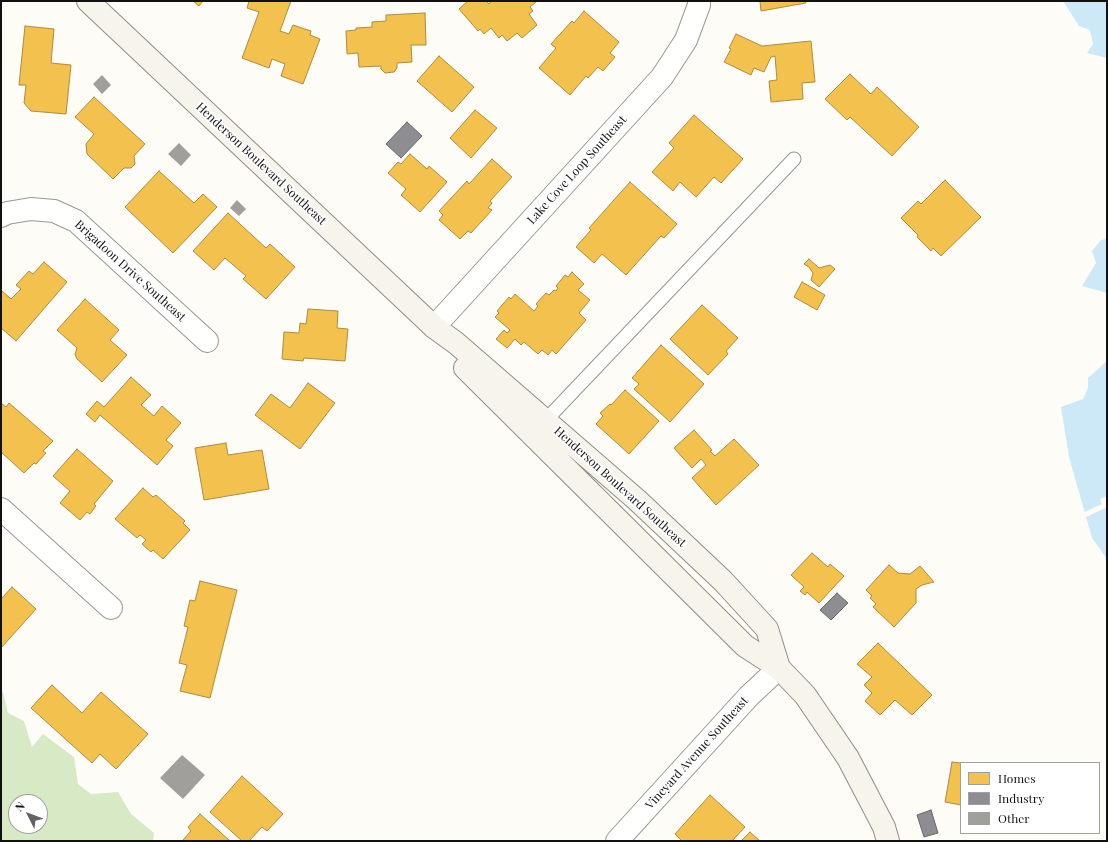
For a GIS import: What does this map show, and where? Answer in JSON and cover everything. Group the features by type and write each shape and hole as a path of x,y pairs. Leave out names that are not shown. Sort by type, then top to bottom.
{"main road":[{"name":"Henderson Boulevard Southeast","path":"88,1 434,327 456,343 636,500 723,581 767,629 779,668"},
{"name":"Henderson Boulevard Southeast","path":"434,327 468,372 745,646 779,668 805,695 848,758 884,827 888,841"}],"street":[{"name":"Lake Cove Loop Southeast","path":"434,327 662,77 686,40 699,1"},
{"name":"Brigadoon Drive Southeast","path":"1,216 7,213 31,209 54,211 76,221 207,341"},
{"path":"1,509 111,608"},
{"name":"Vineyard Avenue Southeast","path":"617,841 750,696 779,668"}],"lane":[{"path":"545,421 794,158"}],"green space":[{"path":"1,691 3,692 8,713 24,721 32,747 43,734 74,757 78,784 91,794 118,792 131,814 154,833 153,841 1,841"}],"water":[{"path":"1063,1 1107,1 1107,58 1087,53 1093,44 1090,30 1079,26"},
{"path":"1107,239 1107,293 1082,286 1096,263 1092,251 1101,240"},
{"path":"1107,361 1107,559 1092,538 1069,457 1061,407 1083,399 1088,388 1088,378"}],"pier":[{"path":"1107,496 1107,511 1105,508 1084,518 1082,513 1102,504 1100,499"}],"building: Homes":[{"path":"193,1 203,1 199,6"},
{"path":"249,1 291,1 280,31 289,34 293,25 311,31 310,35 320,39 303,84 281,76 285,64 272,59 269,68 242,58 259,12 247,8"},
{"path":"468,1 486,1 489,4 491,1 537,1 530,7 533,11 529,14 537,25 522,38 517,33 507,41 502,35 499,38 491,28 484,34 480,29 478,31 459,9"},
{"path":"760,1 805,1 806,3 761,11"},
{"path":"584,11 619,42 610,53 615,57 603,71 598,67 588,78 586,76 570,95 539,68 556,48 551,44 572,21 574,23"},
{"path":"425,13 426,45 411,45 412,62 397,63 397,68 394,72 385,73 381,69 381,66 359,67 358,53 347,54 346,31 356,30 356,28 372,27 372,22 386,21 386,15"},
{"path":"25,26 54,29 51,63 71,65 66,114 31,111 24,103 26,85 19,85"},
{"path":"736,34 762,46 811,41 815,82 802,83 803,99 771,102 769,81 777,80 775,56 771,57 764,72 754,68 751,75 724,62 731,49 729,48"},
{"path":"439,56 474,87 452,112 417,81"},
{"path":"850,74 871,94 877,87 919,127 892,156 850,117 847,120 825,99"},
{"path":"94,97 145,144 134,156 135,164 131,168 124,168 113,179 87,154 86,144 94,134 75,117"},
{"path":"475,110 497,128 471,158 450,138"},
{"path":"694,115 743,159 721,183 714,177 696,197 680,182 673,191 652,172 674,148 669,143"},
{"path":"410,154 427,169 429,166 447,182 420,212 401,195 406,189 388,173 398,162 401,164"},
{"path":"492,159 512,177 490,201 492,203 488,208 492,210 471,233 468,231 460,239 439,220 443,215 439,211 467,181 469,184"},
{"path":"159,171 194,203 203,194 217,207 173,253 125,207"},
{"path":"945,180 981,217 941,256 933,248 931,251 901,218 918,201 921,204"},
{"path":"630,182 677,224 664,238 661,236 626,275 602,254 594,263 576,247 591,230 589,228"},
{"path":"228,213 266,248 270,244 295,267 266,299 243,279 246,276 225,258 214,270 193,251"},
{"path":"809,259 819,268 830,265 835,269 819,287 811,280 813,273 809,267 804,264"},
{"path":"44,262 67,282 16,341 1,328 1,290 11,299 21,289 16,285 29,271 33,274"},
{"path":"572,272 584,284 578,290 590,300 579,313 586,320 556,354 552,350 548,355 542,350 538,354 524,342 521,345 515,339 507,348 496,339 504,330 507,333 510,330 495,317 499,313 497,311 509,297 511,299 515,294 534,311 538,306 536,304 546,293 549,295 554,290 556,291 558,288 556,286 565,275 568,277"},
{"path":"802,282 825,295 817,310 794,297"},
{"path":"85,299 119,330 110,340 127,355 102,382 77,359 75,354 77,348 57,330"},
{"path":"702,305 738,338 726,351 728,354 708,375 670,339"},
{"path":"308,309 338,311 337,328 348,329 345,361 304,358 303,361 282,359 284,332 299,333 300,323 306,324"},
{"path":"661,345 704,384 670,422 634,389 639,384 632,378"},
{"path":"131,377 151,395 141,405 154,416 162,406 181,423 166,440 173,446 157,465 100,415 95,422 86,414 97,401 104,407"},
{"path":"308,383 335,403 300,449 255,415 271,394 290,408"},
{"path":"625,390 659,421 629,454 596,424 603,416 600,413 610,404 611,405"},
{"path":"1,403 6,407 9,403 53,441 43,451 46,453 36,464 34,463 24,473 1,452"},
{"path":"694,430 712,450 710,451 715,456 734,439 759,465 716,505 692,478 706,465 701,459 692,468 674,448"},
{"path":"226,443 228,455 262,450 269,489 204,500 195,448"},
{"path":"77,449 113,481 94,504 96,506 90,514 87,512 80,520 60,503 70,491 53,476"},
{"path":"143,488 153,497 156,495 185,521 183,523 190,530 163,559 153,550 151,552 142,544 146,540 140,535 137,538 115,519"},
{"path":"812,553 828,567 830,564 844,576 819,603 807,592 805,595 800,591 804,587 791,575"},
{"path":"889,565 898,573 910,574 920,566 934,582 922,585 916,589 916,603 894,627 873,607 876,604 870,598 872,596 866,590"},
{"path":"200,581 237,590 210,698 180,691 187,665 179,663 188,627 184,626 190,600 195,601"},
{"path":"12,587 36,609 1,648 1,599"},
{"path":"878,643 932,695 912,715 895,700 880,715 865,701 872,693 864,685 872,677 857,664"},
{"path":"52,685 82,713 101,692 148,734 116,769 100,754 92,763 31,708"},
{"path":"952,762 960,763 960,805 945,802"},
{"path":"242,776 283,814 267,831 262,827 249,841 242,841 210,812"},
{"path":"710,795 745,827 732,841 682,841 675,834"},
{"path":"200,814 230,841 182,841 191,831 188,827"},
{"path":"750,832 760,841 741,841"}],"building: Industry":[{"path":"407,122 422,136 401,158 386,144"},
{"path":"837,593 848,603 831,620 820,610"},
{"path":"931,810 938,833 924,837 917,815"}],"building: Other":[{"path":"102,75 111,85 102,94 93,84"},
{"path":"179,143 191,155 181,166 168,154"},
{"path":"237,200 246,209 239,216 230,208"},
{"path":"182,755 205,775 183,799 160,778"}]}
